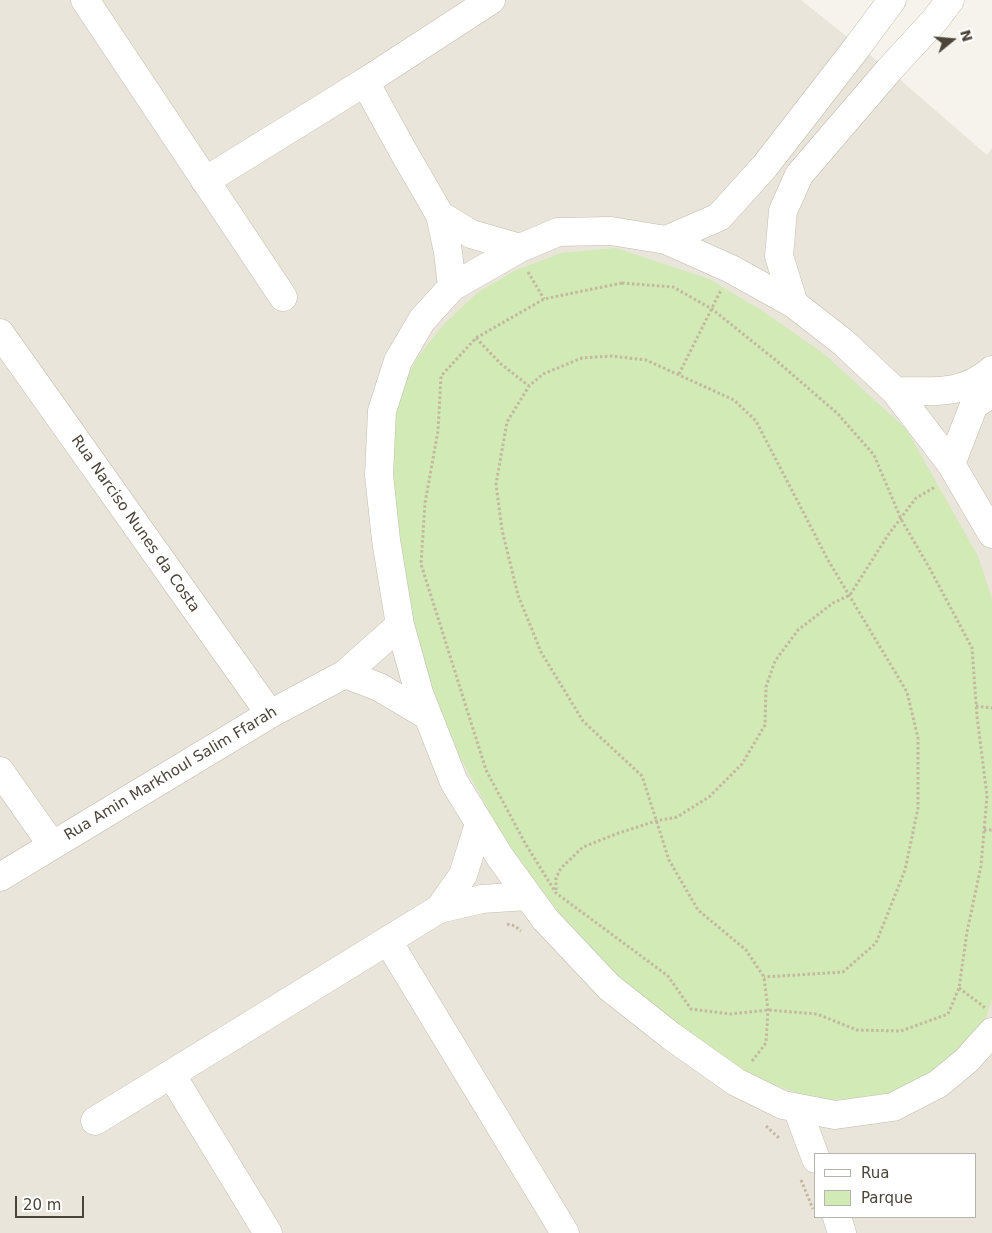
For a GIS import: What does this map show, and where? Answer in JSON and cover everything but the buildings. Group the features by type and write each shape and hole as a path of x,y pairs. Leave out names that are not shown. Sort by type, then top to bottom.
{"street":[{"path":"85,0 283,297"},
{"path":"205,181 365,82 491,0"},
{"path":"666,240 719,217 765,166 892,0"},
{"path":"794,304 779,256 783,211 799,175 889,70 935,20 950,0"},
{"path":"365,82 402,152 440,215 452,287"},
{"path":"786,139 811,161"},
{"path":"440,215 471,234 520,248"},
{"path":"989,1038 966,1061 938,1084 893,1107 835,1115 783,1105 736,1082 671,1036 609,987 546,919 528,896 500,857 454,782 419,693 400,625 386,540 380,475 382,411 398,361 422,320 452,287 520,248 558,232 611,231 666,240 731,269 794,304 844,343 895,391 951,464 992,534"},
{"name":"Rua Narciso Nunes da Costa","path":"0,333 270,714"},
{"path":"895,391 949,392 988,385"},
{"path":"951,464 974,405 988,385"},
{"name":"Rua Amin Markhoul Salim Ffarah","path":"0,877 270,714 345,674 400,625"},
{"path":"345,674 379,687 428,716"},
{"path":"0,771 52,845"},
{"path":"439,910 463,875 480,824"},
{"path":"95,1121 439,910 482,900 528,896"},
{"path":"388,941 564,1233"},
{"path":"171,1074 268,1233"},
{"path":"797,1108 814,1154"},
{"path":"837,1218 842,1233"}],"path":[{"path":"520,248 529,275 544,299"},
{"path":"679,374 731,269"},
{"path":"622,283 673,287 712,309 778,362 838,414 874,455 901,519 972,648 976,706 987,796 981,866 967,932 959,988 948,1014 900,1031 857,1030 818,1014 768,1010 730,1014 691,1010 668,976 556,893 525,843 486,770 421,564 425,503 438,431 441,376 476,338 544,299 622,283"},
{"path":"476,338 501,364 529,386"},
{"path":"736,1082 766,1043 768,1010 764,977 746,950 698,910 668,860 642,776 583,721 541,652 518,594 502,530 496,484 507,422 529,386 543,374 582,358 611,356 646,360 734,400 756,421 828,560 907,692 918,738 918,808 905,870 876,943 843,972 764,977"},
{"path":"556,893 556,878 561,868 583,847 656,821 677,818 709,797 742,764 765,725 766,687 774,662 798,630 833,603 850,595 888,535 916,498 938,486 968,493"},
{"path":"976,706 992,708"},
{"path":"984,830 992,830"},
{"path":"959,988 984,1006 989,1038"}],"shaded area":[{"path":"0,0 801,0 889,70 987,155 992,148 992,1233 0,1233"}],"green space":[{"path":"616,248 709,279 761,310 823,353 906,429 978,556 992,599 992,1000 984,1023 951,1062 888,1096 817,1101 743,1072 617,981 561,915 507,844 460,757 424,667 404,579 391,482 396,401 417,358 445,323 477,293 514,271 561,253"}]}
